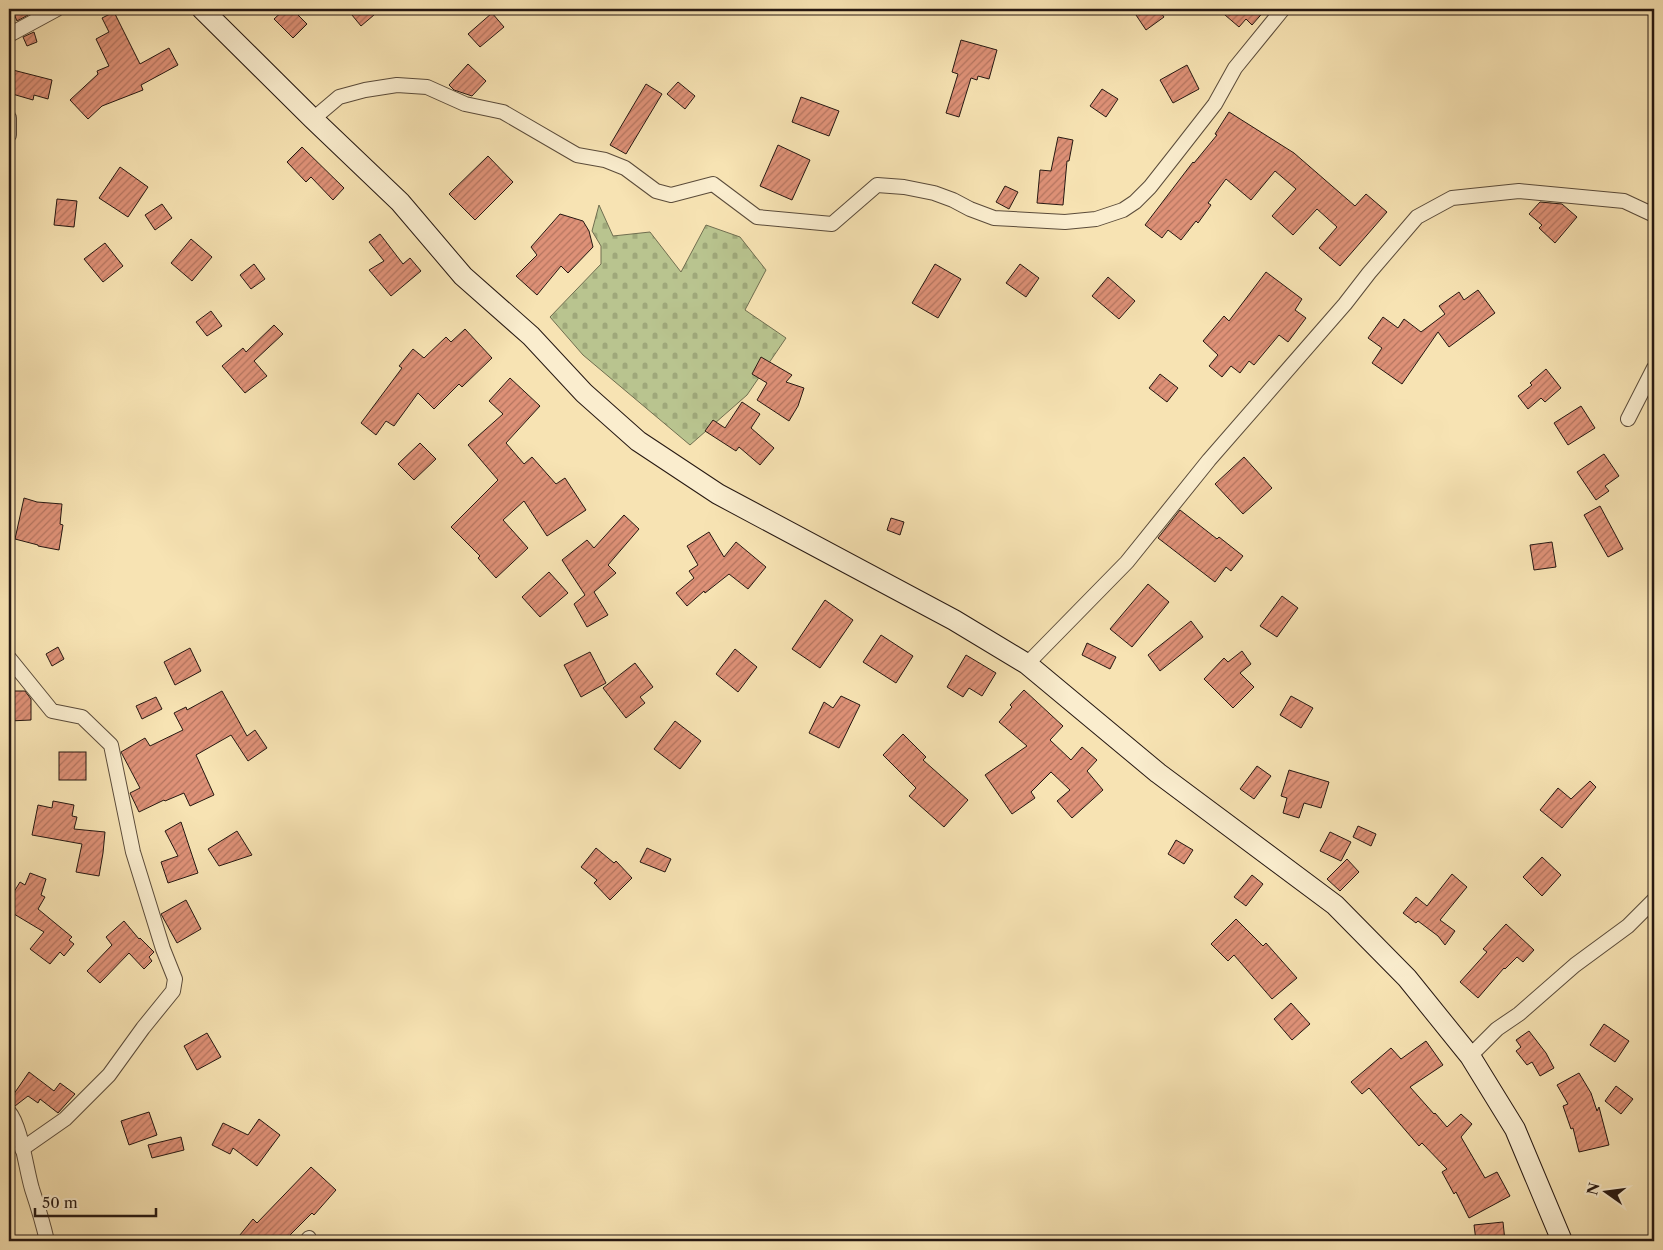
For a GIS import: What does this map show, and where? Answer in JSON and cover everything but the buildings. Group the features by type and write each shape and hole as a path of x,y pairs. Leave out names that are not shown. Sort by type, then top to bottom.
{"main road":[{"path":"202,9 400,202 463,276 531,336 584,393 638,441 718,494 954,620 1026,664 1158,773 1335,905 1407,978 1470,1056 1515,1129 1562,1241"}],"street":[{"path":"9,35 57,9"},
{"path":"313,119 339,97 365,90 397,85 427,87 465,104 503,112 577,155 604,160 625,168 656,191 672,195 713,184 757,217 832,224 877,185 934,192 970,210 994,218 1065,222 1096,219 1123,210 1135,202 1150,187 1215,104 1235,68 1283,9"},
{"path":"9,118 9,135"},
{"path":"1026,664 1127,562 1209,460 1417,218 1452,198 1520,191 1624,201 1654,215"},
{"path":"1628,419 1654,368"},
{"path":"9,658 52,711 82,717 111,745 133,852 163,949 175,979 173,991 109,1075 65,1120 22,1149"},
{"path":"1470,1056 1497,1029 1519,1014 1575,965 1628,926 1654,900"},
{"path":"9,1112 19,1133 32,1190 42,1217 47,1241"}],"green space":[{"path":"599,205 613,236 650,232 681,272 706,225 740,237 766,270 745,310 786,338 747,395 690,445 583,355 550,317 601,264 601,246 592,231"}]}
